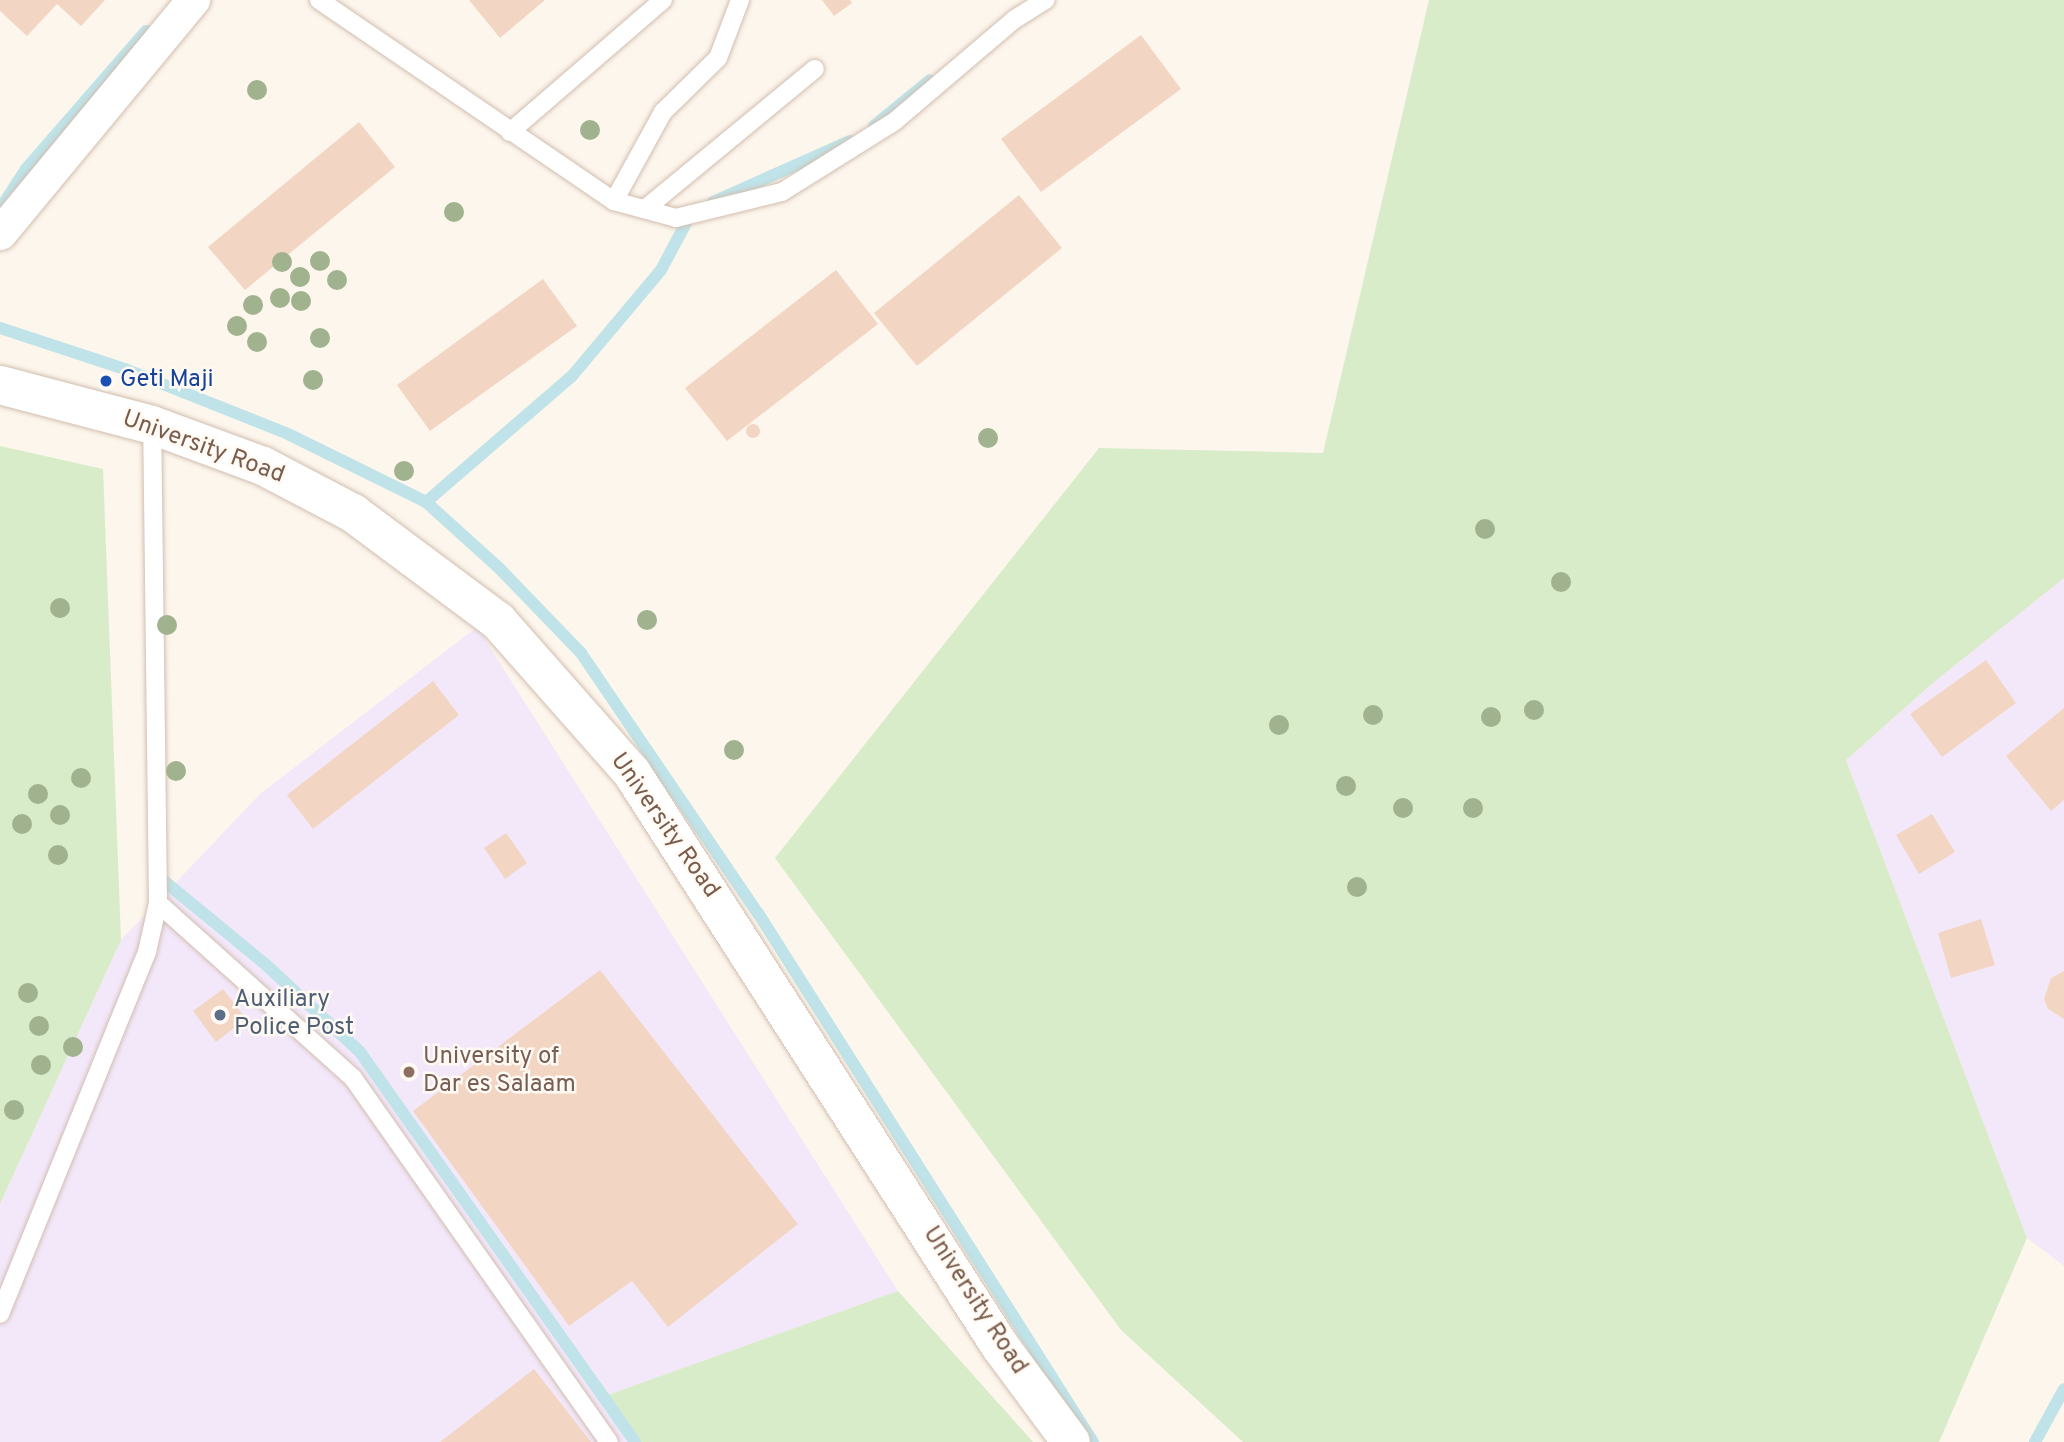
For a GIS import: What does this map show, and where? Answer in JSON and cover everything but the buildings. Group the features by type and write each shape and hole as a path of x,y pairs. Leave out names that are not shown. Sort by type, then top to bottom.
{"street":[{"path":"0,233 193,0"},
{"name":"University Road","path":"0,385 152,425 263,466 353,513 498,621 632,773 1000,1346 1071,1442"}],"lane":[{"path":"319,0 614,201 676,218 782,192 895,121 1015,19 1045,0"},
{"path":"510,132 663,0"},
{"path":"614,201 663,112 718,58 740,0"},
{"path":"645,209 815,69"},
{"path":"0,1314 147,952 158,903 152,425"},
{"path":"158,903 353,1078 609,1442"}],"shaded area":[{"path":"2064,578 2064,1266 2027,1238 1846,760 1934,682"},
{"name":"University of Dar es Salaam","path":"477,627 898,1291 602,1397 638,1442 0,1442 0,1204 121,940 260,794"}],"green space":[{"path":"1429,0 2064,0 2064,578 1934,682 1846,760 2027,1238 1939,1442 1243,1442 1121,1330 775,858 1099,448 1323,453"},
{"path":"0,446 103,469 121,940 0,1204"},
{"path":"898,1291 1033,1442 638,1442 602,1397"}],"waterway":[{"path":"0,209 26,169 146,31"},
{"path":"874,126 930,80"},
{"path":"713,202 850,141"},
{"path":"426,502 572,376 661,270 687,221"},
{"path":"0,328 125,369 288,434 426,502 499,568 581,653 758,913 1093,1442"},
{"path":"164,881 264,963 360,1052 635,1442"},
{"path":"2035,1442 2064,1389"}],"place":[{"name":"Geti Maji","path":"106,381"},
{"name":"Auxiliary Police Post","path":"220,1015"},
{"name":"University of Dar es Salaam","path":"409,1072"}]}
